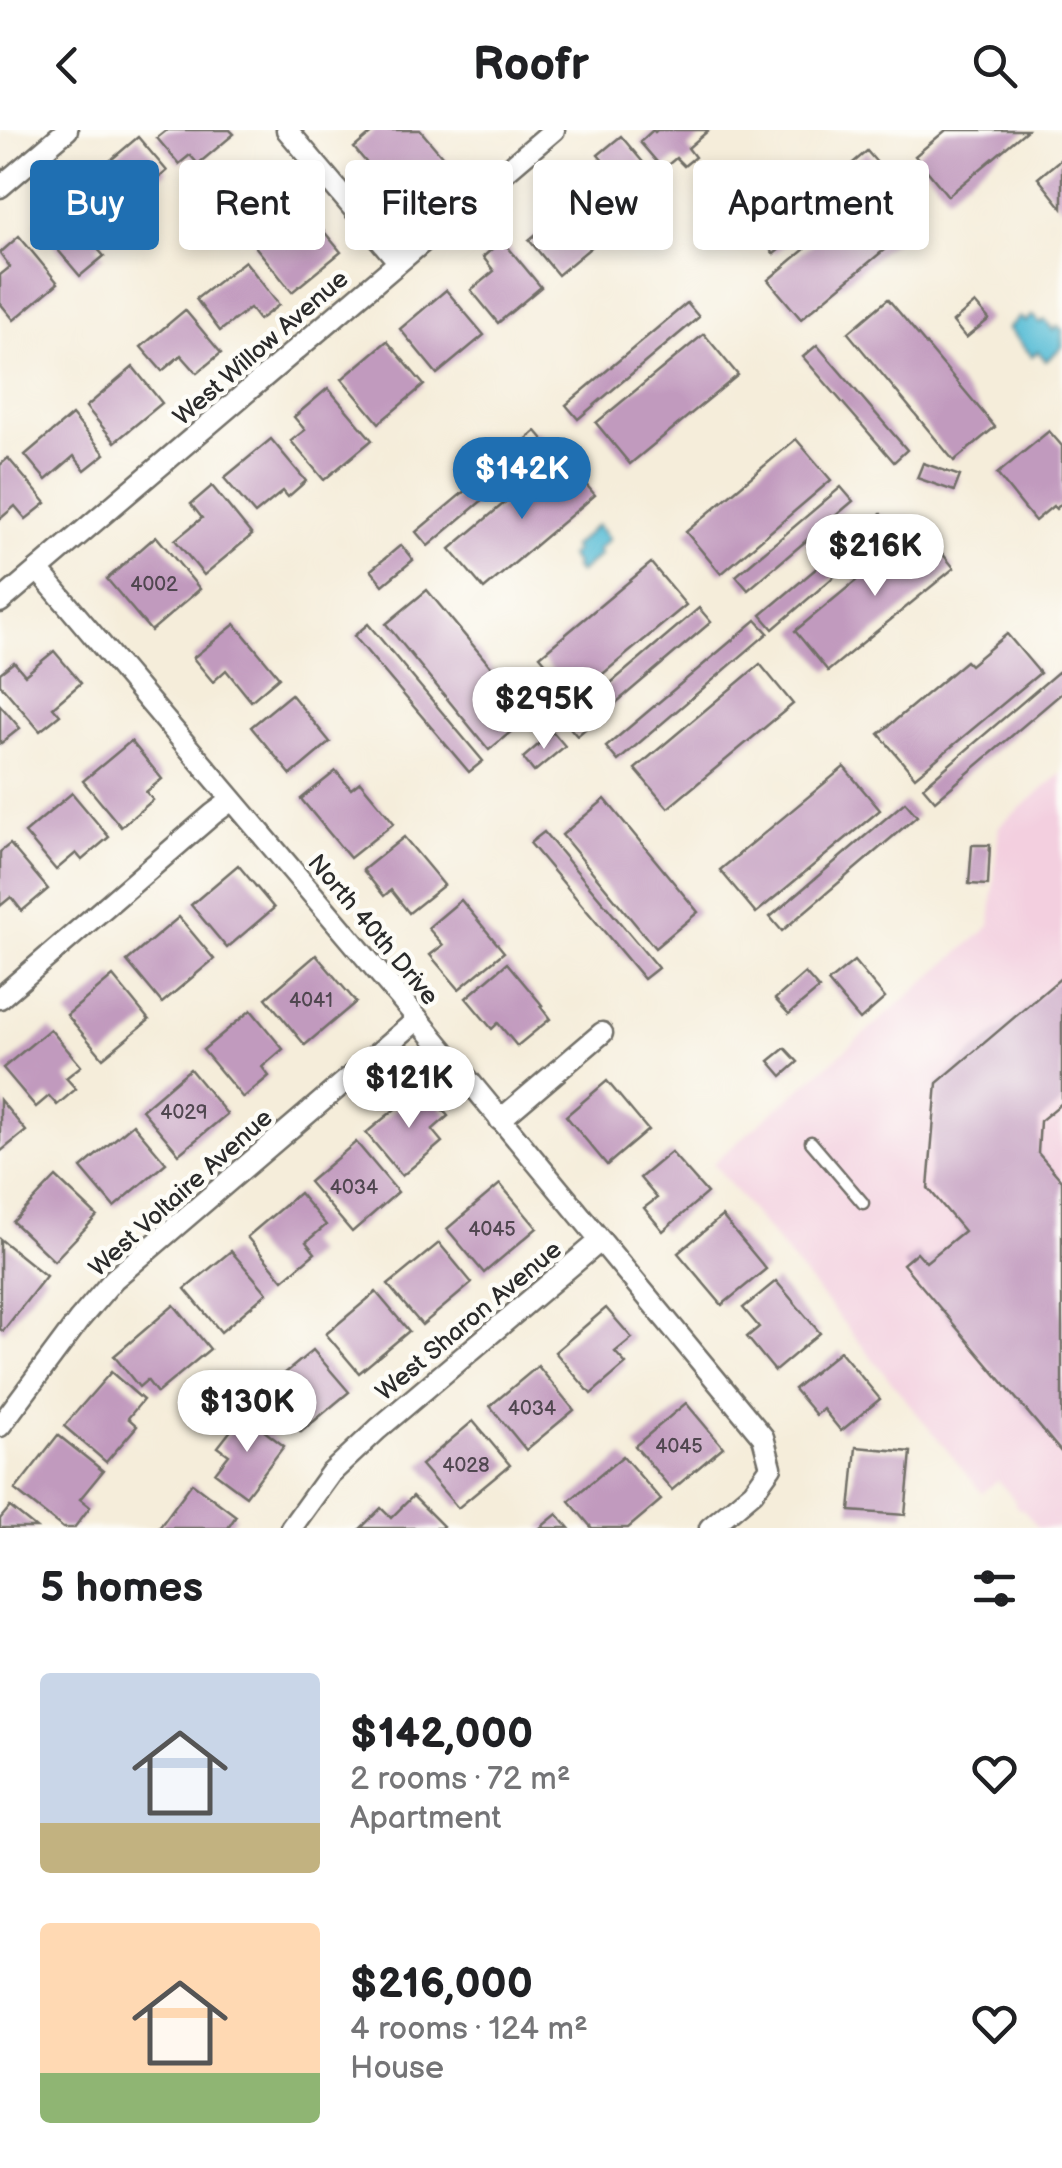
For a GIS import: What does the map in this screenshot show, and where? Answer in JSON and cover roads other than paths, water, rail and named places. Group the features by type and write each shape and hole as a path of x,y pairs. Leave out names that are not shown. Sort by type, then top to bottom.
{"street":[{"path":"0,187 67,130"},
{"path":"287,130 398,261"},
{"name":"West Willow Avenue","path":"0,602 554,130"},
{"name":"North 40th Drive","path":"38,570 418,1019 763,1437 772,1467 753,1492 710,1528"},
{"path":"0,998 232,800"},
{"name":"West Voltaire Avenue","path":"0,1426 78,1320 114,1279 418,1019"},
{"path":"500,1120 602,1033"},
{"name":"West Sharon Avenue","path":"291,1528 330,1474 378,1429 600,1240"}],"lane":[{"path":"811,1142 863,1203"}],"water":[{"path":"1033,315 1040,323 1045,320 1053,330 1058,326 1062,330 1062,347 1046,361 1038,351 1032,356 1008,328 1020,317 1025,322"},
{"path":"597,525 609,539 597,550 600,555 579,573 569,556 575,551 572,547"}]}
